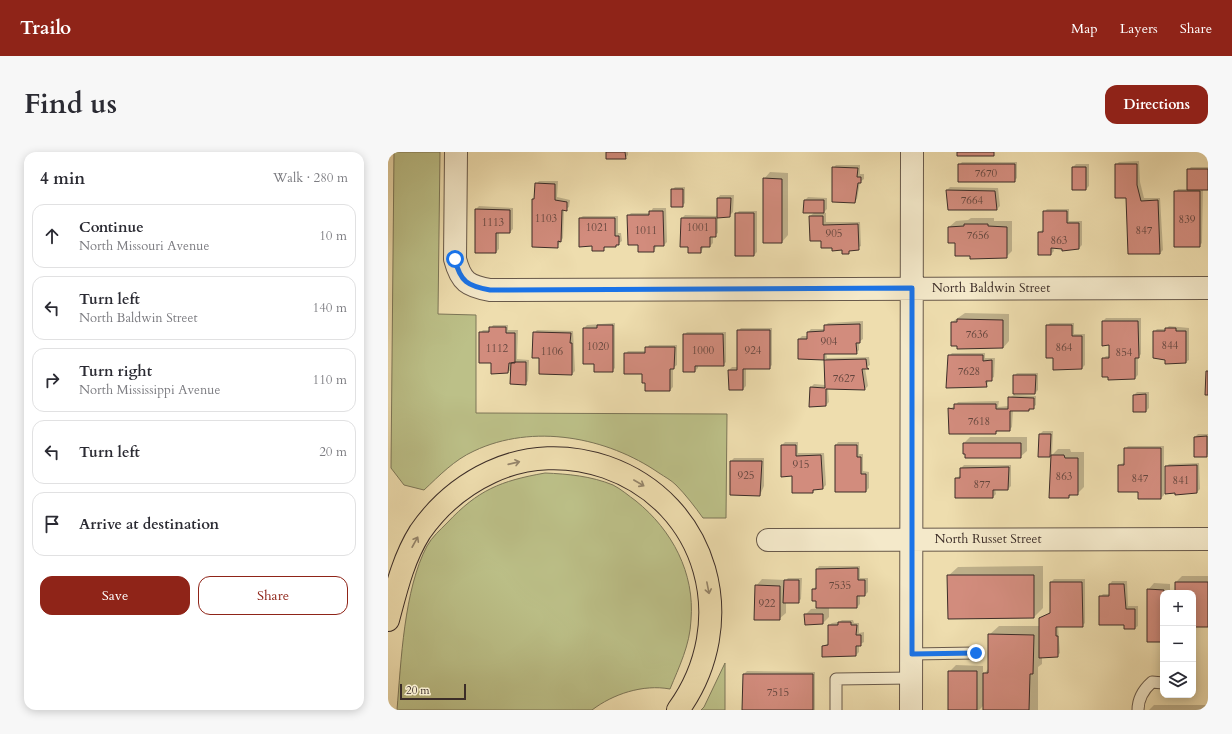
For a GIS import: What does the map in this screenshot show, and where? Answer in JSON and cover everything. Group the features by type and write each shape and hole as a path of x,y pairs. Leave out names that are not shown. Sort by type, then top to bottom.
{"highway":[{"path":"388,620 399,578 409,552 421,532 452,496 477,479 506,465 533,459 562,458 588,461 620,472 646,487 660,498 675,513 692,538 704,568 710,594 711,620 709,642 702,667 691,692 678,710"}],"street":[{"name":"North Baldwin Street","path":"456,152 455,259 458,272 464,280 475,288 490,290 1208,288"},
{"path":"911,710 912,152"},
{"name":"North Russet Street","path":"768,540 912,538 1208,539"}],"lane":[{"path":"912,654 976,653"},
{"path":"836,710 836,680 912,678"},
{"path":"1138,710 1138,703 1144,690 1152,682 1160,683"}],"green space":[{"path":"394,152 440,152 438,314 476,315 476,413 727,414 726,518 703,518 674,483 639,461 616,450 569,438 545,436 497,442 474,451 460,459 424,490 404,485 391,468"},
{"path":"545,473 596,479 613,485 636,501 649,513 670,539 685,569 691,603 691,620 689,638 684,656 670,689 639,689 609,699 592,710 397,710 402,648 408,604 419,563 427,546 436,534 458,512 480,495 502,484"},
{"path":"725,663 725,710 701,710 704,707"}],"building":[{"path":"606,152 625,152 626,159 606,159"},
{"path":"957,152 994,152 994,156 957,156"},
{"path":"958,164 1015,164 1015,182 958,182"},
{"path":"1115,164 1137,164 1137,185 1141,201 1158,200 1160,254 1128,254 1126,198 1115,198"},
{"path":"832,167 858,168 857,177 861,177 861,183 858,183 855,203 832,202"},
{"path":"1072,167 1086,167 1086,190 1072,190"},
{"path":"1187,169 1208,169 1208,190 1187,190"},
{"path":"763,178 782,179 782,243 763,243"},
{"path":"535,183 555,184 555,200 567,202 567,211 562,210 561,242 558,241 558,248 532,247 532,199 534,199"},
{"path":"671,189 683,189 683,207 671,207"},
{"path":"946,190 995,191 997,210 948,210"},
{"path":"1174,191 1200,191 1200,247 1174,247"},
{"path":"717,198 731,198 730,217 717,218"},
{"path":"804,200 824,200 824,213 803,213"},
{"path":"475,209 510,210 510,233 496,233 496,253 475,253"},
{"path":"649,211 663,211 664,246 654,246 654,252 638,252 638,245 628,245 627,215 649,215"},
{"path":"1043,211 1067,211 1067,223 1079,223 1079,249 1062,251 1062,249 1051,248 1051,255 1038,255 1038,232 1043,232"},
{"path":"735,213 754,213 754,256 735,256"},
{"path":"809,216 823,216 823,225 858,224 859,250 849,251 849,254 842,254 842,250 832,251 832,248 821,248 821,241 810,241"},
{"path":"579,218 615,218 615,236 619,236 619,245 616,245 616,247 604,247 604,251 592,251 592,246 579,247"},
{"path":"681,218 716,218 716,237 710,237 710,247 701,247 701,253 688,253 688,247 680,247"},
{"path":"964,224 988,224 988,226 1007,227 1007,258 970,259 970,256 955,256 955,243 948,243 948,227 964,226"},
{"path":"957,319 1003,320 1003,348 957,349 957,346 951,346 951,322 957,322"},
{"path":"1102,321 1138,321 1139,358 1135,358 1135,379 1108,380 1108,377 1102,377 1102,358 1109,358 1109,345 1102,346"},
{"path":"860,324 860,343 856,343 857,354 824,354 824,360 798,359 798,339 807,339 807,332 824,331 824,325"},
{"path":"597,325 613,325 613,372 594,372 594,364 583,364 583,328 597,328"},
{"path":"1046,325 1072,325 1072,336 1082,336 1082,369 1053,370 1053,358 1046,358"},
{"path":"489,327 506,327 506,333 515,333 515,363 509,363 508,373 491,374 491,363 479,363 479,332 489,332"},
{"path":"1165,328 1176,328 1176,331 1186,331 1186,363 1165,364 1165,360 1153,358 1153,331 1165,331"},
{"path":"737,330 770,330 770,369 743,369 743,390 729,390 728,370 737,370"},
{"path":"533,332 571,333 570,343 572,343 572,375 539,374 539,358 532,358"},
{"path":"683,334 723,334 724,366 695,366 695,372 683,372"},
{"path":"645,347 675,347 674,369 670,369 670,391 645,391 645,383 642,383 642,374 624,374 624,353 645,353"},
{"path":"948,355 983,355 983,361 992,360 992,381 986,381 987,387 946,388"},
{"path":"866,359 867,368 869,369 862,369 865,390 826,389 826,406 809,407 810,387 825,388 824,360"},
{"path":"526,362 526,385 510,384 511,363"},
{"path":"1206,371 1208,371 1208,395 1205,395"},
{"path":"1013,375 1036,375 1035,394 1013,394"},
{"path":"1146,394 1146,412 1133,412 1133,395"},
{"path":"1008,397 1034,398 1034,409 1029,409 1029,411 1010,411 1010,431 996,431 996,434 949,434 948,408 954,409 954,404 996,404 996,409 1008,409"},
{"path":"1039,434 1051,434 1050,457 1038,457"},
{"path":"1207,436 1207,457 1194,457 1194,437"},
{"path":"963,443 1021,443 1021,458 965,458 965,454 963,454"},
{"path":"781,445 796,445 796,456 821,455 823,489 813,490 813,493 792,493 792,476 781,477"},
{"path":"835,445 857,445 857,457 861,457 861,474 866,474 866,492 835,492"},
{"path":"1124,448 1161,448 1161,499 1138,499 1138,492 1118,492 1118,465 1124,465"},
{"path":"1051,455 1064,455 1065,458 1078,458 1078,495 1069,495 1069,498 1049,498"},
{"path":"730,461 762,461 760,496 730,495"},
{"path":"1197,465 1197,493 1175,495 1175,493 1165,494 1165,466"},
{"path":"1009,467 1008,490 993,490 993,498 955,498 955,478 960,478 960,468"},
{"path":"858,568 858,580 865,580 865,596 857,596 857,608 816,608 816,601 812,601 812,589 816,589 816,569"},
{"path":"947,575 1034,575 1034,618 948,619"},
{"path":"784,580 799,580 799,603 783,603"},
{"path":"1050,582 1082,582 1083,627 1056,627 1056,636 1058,636 1058,657 1039,658 1039,618 1050,613"},
{"path":"1175,582 1208,582 1208,627 1196,627 1196,590 1175,590"},
{"path":"1109,584 1124,584 1126,609 1135,609 1135,629 1124,629 1124,625 1099,625 1099,596 1109,596"},
{"path":"755,585 780,586 780,620 754,620"},
{"path":"1147,589 1164,590 1160,590 1160,642 1147,642"},
{"path":"804,614 823,614 823,624 805,625"},
{"path":"838,622 851,622 851,625 857,625 856,635 861,635 861,646 856,646 856,656 822,657 822,646 828,645 828,625 838,625"},
{"path":"988,634 1034,635 1033,674 1030,674 1029,710 983,710 983,673 988,673"},
{"path":"948,671 977,671 977,710 948,710"},
{"path":"743,674 813,674 813,710 742,710"}],"route":[{"path":"455,259 458,272 464,280 475,288 490,290 912,288 912,654 976,653"}]}
